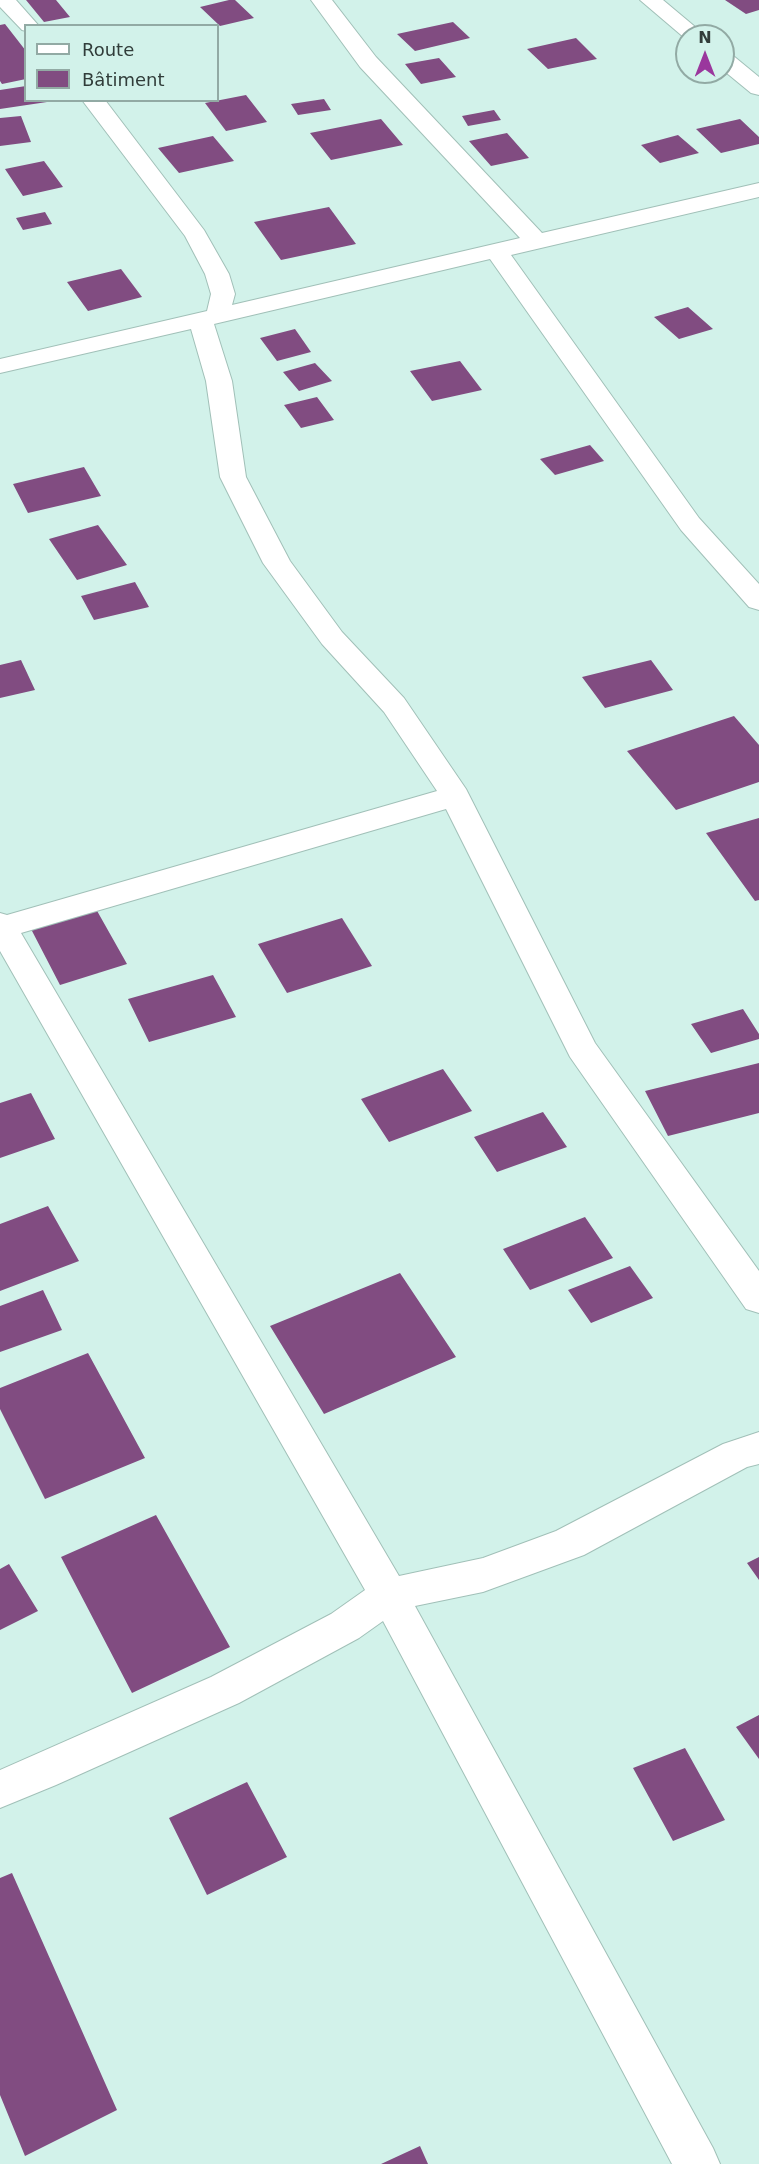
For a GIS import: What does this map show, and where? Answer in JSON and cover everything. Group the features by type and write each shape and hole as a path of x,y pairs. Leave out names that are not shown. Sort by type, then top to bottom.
{"street":[{"path":"321,0 368,62 536,241"},
{"path":"650,0 679,24"},
{"path":"735,69 759,88"},
{"path":"95,102 196,235 217,274 223,294 209,316 233,477 277,563 332,638 394,705 455,796 582,1050 759,1299"},
{"path":"0,366 759,190"},
{"path":"496,251 690,524 759,601"},
{"path":"455,796 1,926 389,1595 697,2164"},
{"path":"0,1789 225,1690 345,1626 389,1595 483,1575 570,1543 736,1455 759,1448"}],"building":[{"path":"26,0 56,0 70,17 44,22"},
{"path":"235,0 254,18 220,26 200,7"},
{"path":"725,0 759,0 759,10 746,14"},
{"path":"453,22 470,38 415,51 397,34"},
{"path":"5,24 24,48 24,79 2,84 0,81 0,25"},
{"path":"576,38 597,59 548,69 527,49"},
{"path":"439,58 456,77 421,84 405,64"},
{"path":"24,86 24,102 47,102 0,109 0,90"},
{"path":"246,95 267,122 226,131 205,103"},
{"path":"324,99 331,110 298,115 291,104"},
{"path":"494,110 501,120 468,126 462,116"},
{"path":"21,116 31,142 0,146 0,118"},
{"path":"381,119 403,145 331,160 310,133"},
{"path":"740,119 759,137 759,144 721,153 696,129"},
{"path":"507,133 529,158 491,166 469,141"},
{"path":"678,135 699,153 660,163 641,145"},
{"path":"213,136 234,161 179,173 158,148"},
{"path":"44,161 63,187 23,196 5,169"},
{"path":"329,207 356,244 281,260 254,222"},
{"path":"45,212 52,224 23,230 16,218"},
{"path":"121,269 142,297 88,311 67,282"},
{"path":"688,307 713,329 679,339 654,317"},
{"path":"295,329 311,352 277,361 260,338"},
{"path":"460,361 482,390 432,401 410,371"},
{"path":"315,363 332,381 299,391 283,372"},
{"path":"317,397 334,420 301,428 284,405"},
{"path":"590,445 604,461 555,475 540,459"},
{"path":"84,467 101,496 28,513 13,484"},
{"path":"98,525 127,565 77,580 49,539"},
{"path":"135,582 149,607 94,620 81,596"},
{"path":"21,660 35,690 0,698 0,665"},
{"path":"651,660 673,690 605,708 582,677"},
{"path":"734,716 759,745 759,782 676,810 627,751"},
{"path":"759,818 759,900 755,901 706,833"},
{"path":"96,909 127,964 60,985 31,929"},
{"path":"342,918 372,966 287,993 258,944"},
{"path":"213,975 236,1017 149,1042 128,999"},
{"path":"743,1009 759,1034 759,1039 711,1053 691,1024"},
{"path":"759,1063 759,1113 668,1136 645,1091"},
{"path":"443,1069 472,1111 389,1142 361,1099"},
{"path":"31,1093 55,1139 0,1158 0,1103"},
{"path":"543,1112 567,1147 497,1172 474,1137"},
{"path":"48,1206 79,1261 0,1291 0,1224"},
{"path":"585,1217 613,1258 530,1290 503,1249"},
{"path":"630,1266 653,1298 591,1323 568,1290"},
{"path":"400,1273 456,1357 324,1414 270,1326"},
{"path":"43,1290 62,1330 0,1352 0,1306"},
{"path":"88,1353 145,1458 45,1499 0,1409 0,1388"},
{"path":"156,1515 230,1647 132,1693 61,1557"},
{"path":"759,1557 759,1580 747,1563"},
{"path":"9,1564 38,1611 0,1630 0,1569"},
{"path":"759,1715 759,1759 736,1727"},
{"path":"685,1748 725,1820 673,1841 633,1768"},
{"path":"247,1782 287,1857 207,1895 169,1818"},
{"path":"12,1873 117,2110 25,2156 0,2095 0,1878"},
{"path":"420,2146 428,2164 381,2164"}]}
